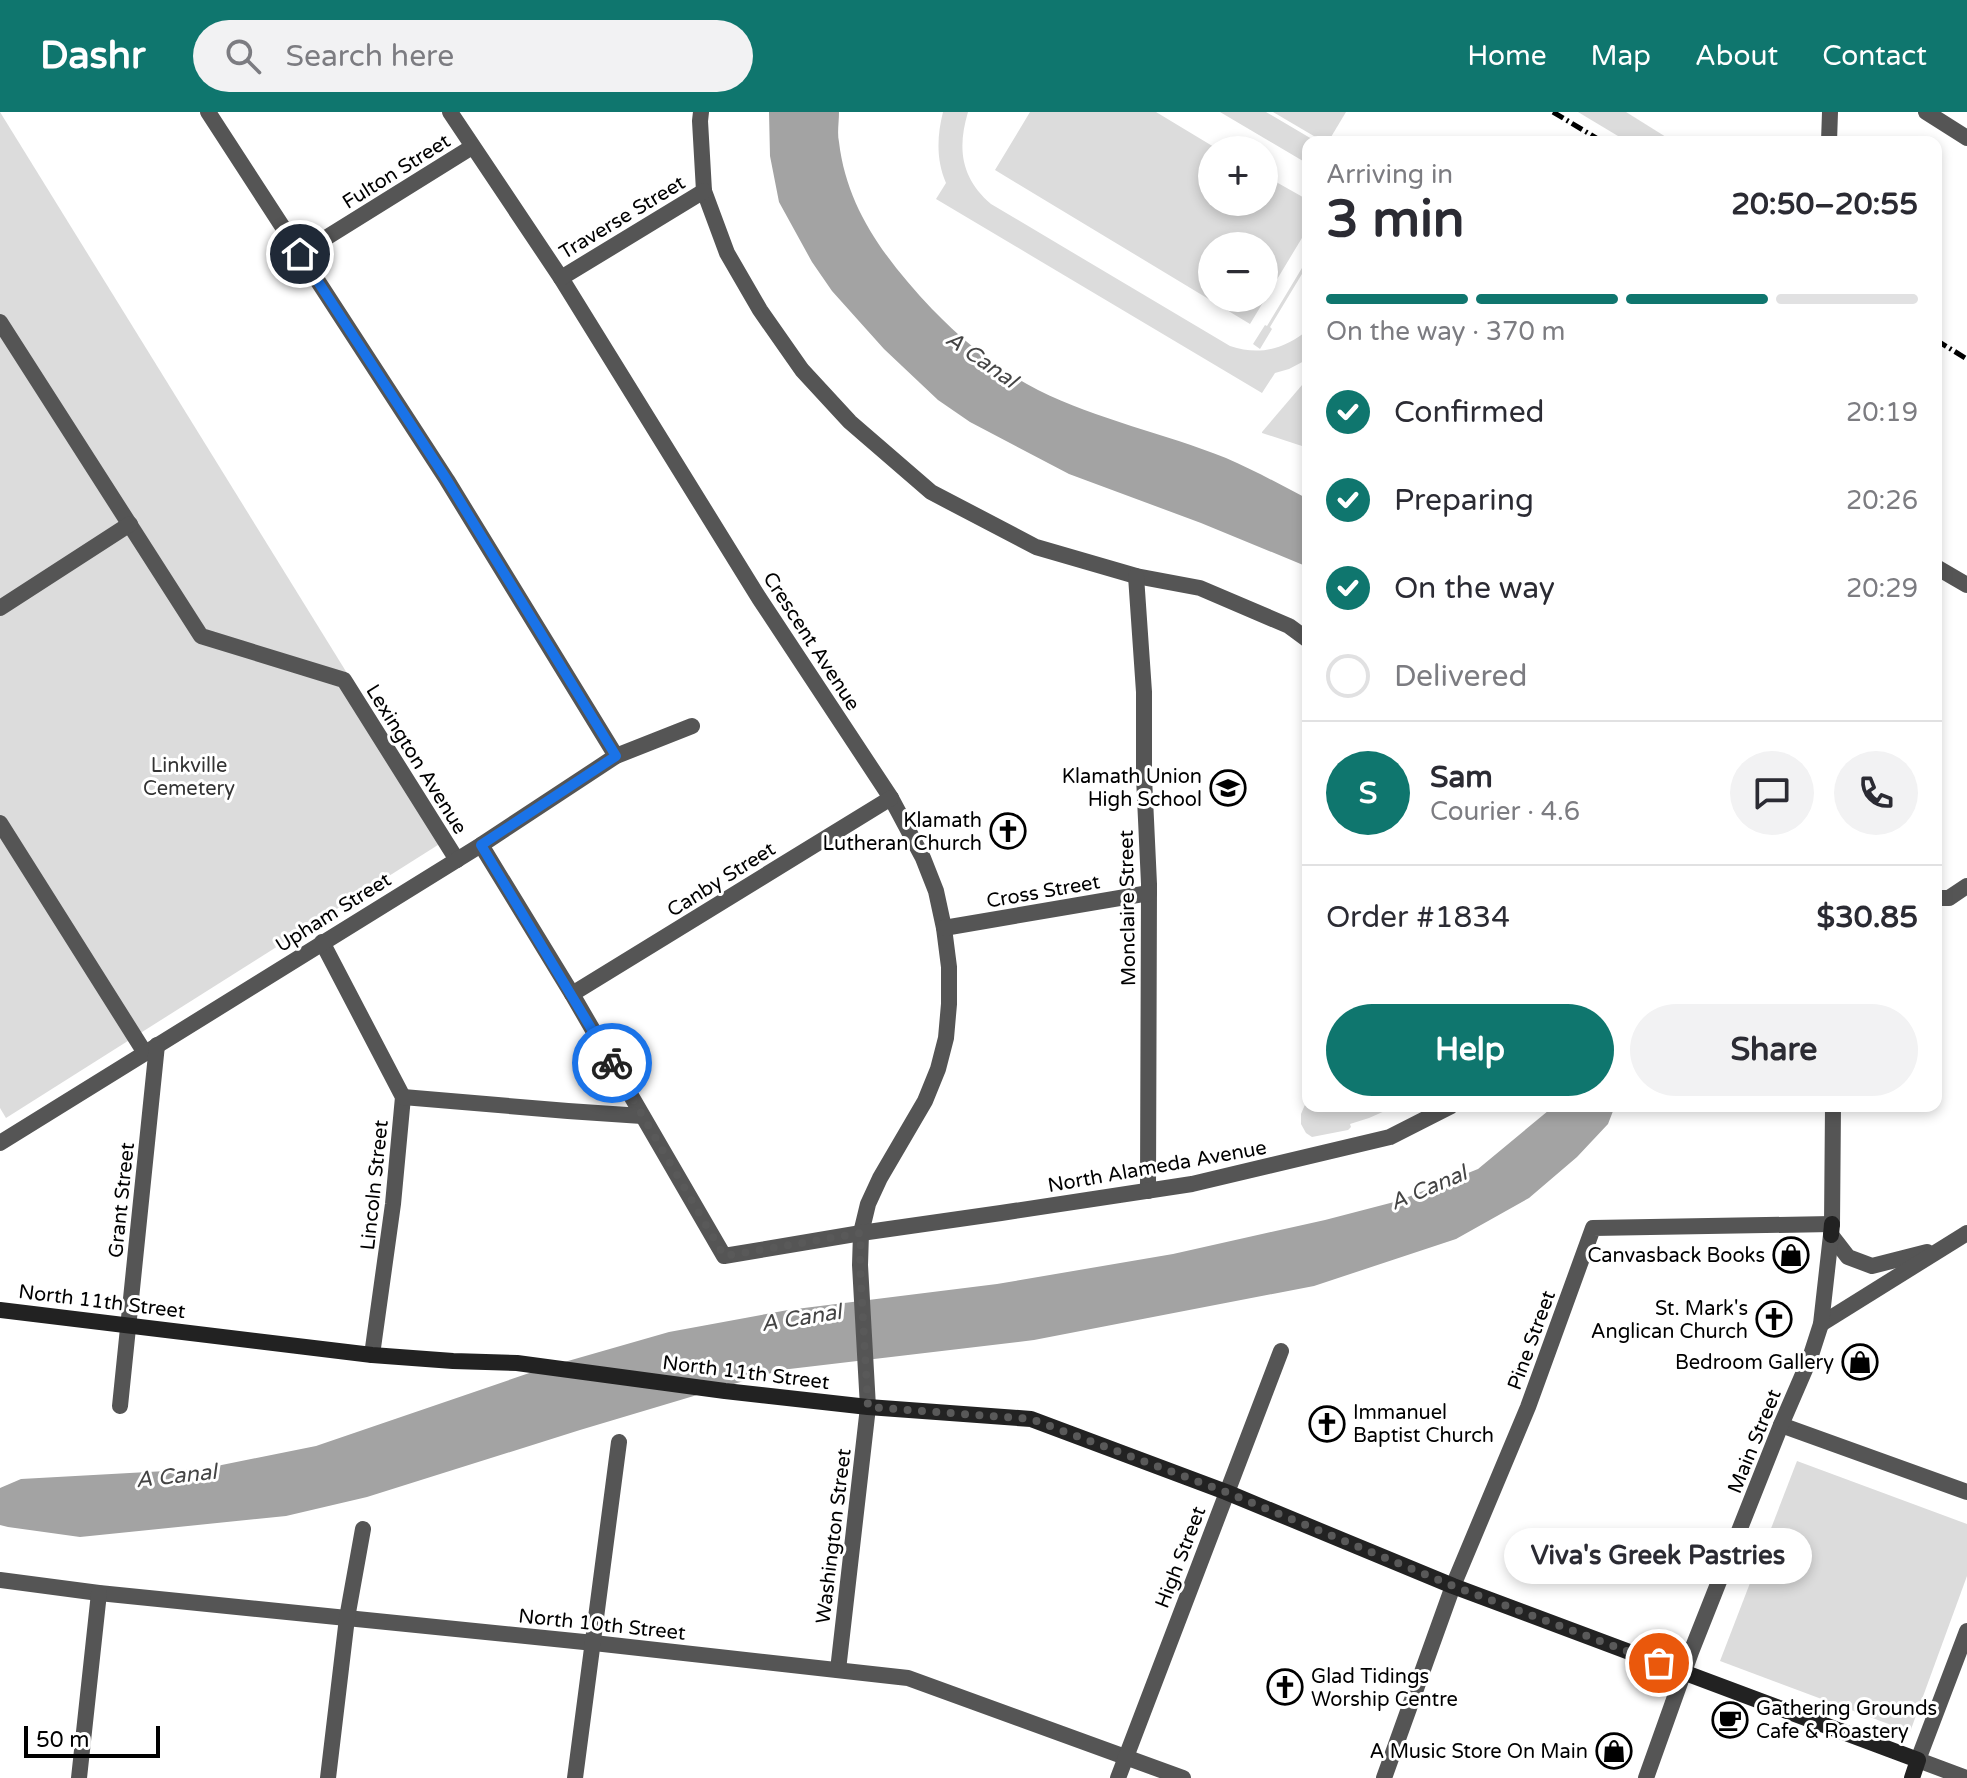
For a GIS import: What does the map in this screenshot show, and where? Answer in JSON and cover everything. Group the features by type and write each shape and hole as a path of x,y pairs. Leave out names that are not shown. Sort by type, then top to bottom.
{"main road":[{"name":"North 11th Street","path":"0,1310 372,1355 517,1363 868,1407 1031,1419 1226,1492 1453,1586 1918,1760"},
{"path":"1912,1778 1918,1760"}],"street":[{"path":"208,112 447,480 616,756"},
{"name":"Crescent Avenue","path":"450,112 561,278 759,598 891,798 923,858 936,891 949,967 946,1038 925,1101 880,1178 868,1204 861,1233 868,1407"},
{"path":"701,112 704,191 727,253 760,310 802,370 850,422 931,492 1036,547 1136,576 1200,588 1289,626 1302,636"},
{"path":"1829,136 1830,112"},
{"path":"1926,112 1967,138"},
{"name":"Fulton Street","path":"300,254 472,147"},
{"name":"Traverse Street","path":"561,278 704,191"},
{"path":"0,322 130,524 0,608"},
{"name":"Lexington Avenue","path":"130,524 201,636 344,680 457,860"},
{"path":"1942,570 1967,585"},
{"name":"Monclaire Street","path":"1136,576 1144,692 1149,893 1148,1191"},
{"name":"Upham Street","path":"0,1143 481,845 616,756 692,726"},
{"name":"Canby Street","path":"572,994 891,798"},
{"path":"0,823 151,1049"},
{"path":"481,845 572,994 724,1256 861,1233"},
{"path":"1942,898 1949,898 1967,886"},
{"name":"Cross Street","path":"944,928 1149,893"},
{"name":"Lincoln Street","path":"322,942 403,1097 393,1204 372,1355"},
{"name":"Grant Street","path":"120,1406 151,1049"},
{"path":"403,1097 642,1116"},
{"name":"North Alameda Avenue","path":"861,1233 1192,1184 1390,1137 1439,1112"},
{"name":"Main Street","path":"1646,1778 1683,1672 1821,1324 1832,1229 1833,1112"},
{"name":"Pine Street","path":"1384,1778 1453,1586 1528,1407 1593,1228 1832,1229"},
{"path":"1832,1229 1848,1257 1872,1266 1944,1247"},
{"path":"1821,1324 1967,1233"},
{"name":"High Street","path":"1118,1778 1281,1351"},
{"name":"Washington Street","path":"838,1670 868,1407"},
{"path":"1781,1425 1967,1492"},
{"path":"575,1778 619,1442"},
{"path":"328,1778 347,1618 363,1529"},
{"name":"North 10th Street","path":"0,1580 908,1678 1183,1778"},
{"path":"79,1778 99,1593"},
{"path":"1966,1778 1918,1760 1967,1631"}],"green space":[{"name":"Linkville Cemetery","path":"0,112 449,838 6,1118 0,1108"},
{"path":"943,112 968,112 963,138 964,162 973,184 991,204 1230,346 1251,350 1271,349 1302,334 1302,362 1275,373 1262,393 936,199 946,183 940,166"},
{"path":"1030,112 1156,112 1198,137 1198,216 1278,216 1278,183 1302,197 1302,238 1278,278 1278,232 1198,232 1198,293 995,170"},
{"path":"1220,112 1266,112 1307,136 1302,136 1302,160 1278,146 1278,136 1261,136"},
{"path":"1273,112 1346,112 1332,136 1314,136"},
{"path":"1578,112 1626,112 1664,136 1618,136"},
{"path":"1302,268 1302,274 1260,349 1253,344 1278,312"},
{"path":"1230,312 1257,312 1250,324"},
{"path":"1302,385 1302,446 1262,432"},
{"path":"1382,1112 1350,1124 1348,1130 1312,1137 1301,1124 1301,1114"},
{"path":"1797,1461 1967,1524 1967,1576 1910,1732 1720,1661"}],"water":[{"name":"A Canal","path":"769,112 839,112 838,139 843,167 860,212 885,253 932,309 995,364 1023,382 1061,401 1226,458 1302,496 1302,565 1069,474 970,422 938,400 884,349 832,291 812,262 779,202 770,156"},
{"name":"A Canal","path":"1547,1112 1613,1112 1608,1124 1577,1157 1529,1198 1456,1239 1314,1286 1034,1340 781,1370 367,1497 286,1516 80,1537 0,1525 0,1488 21,1479 202,1469 316,1446 547,1367 669,1332 788,1310 997,1284 1173,1254 1398,1201 1478,1169"}],"railway":[{"path":"1553,112 1593,136"},
{"path":"1942,344 1967,359"}],"way so far":[{"path":"612,1063 724,1256 861,1233 868,1407 1031,1419 1226,1492 1453,1586 1659,1663"}],"place":[{"name":"Klamath Union High School","path":"1228,788"},
{"name":"Klamath Lutheran Church","path":"1008,831"},
{"name":"Canvasback Books","path":"1791,1255"},
{"name":"St. Mark's Anglican Church","path":"1774,1319"},
{"name":"Bedroom Gallery","path":"1860,1362"},
{"name":"Immanuel Baptist Church","path":"1327,1424"},
{"name":"Viva's Greek Pastries","path":"1659,1663"},
{"name":"Glad Tidings Worship Centre","path":"1285,1687"},
{"name":"Gathering Grounds Cafe & Roastery","path":"1730,1720"},
{"name":"A Music Store On Main","path":"1614,1751"}],"route":[{"path":"300,254 447,480 616,756 481,845 612,1063"}]}
